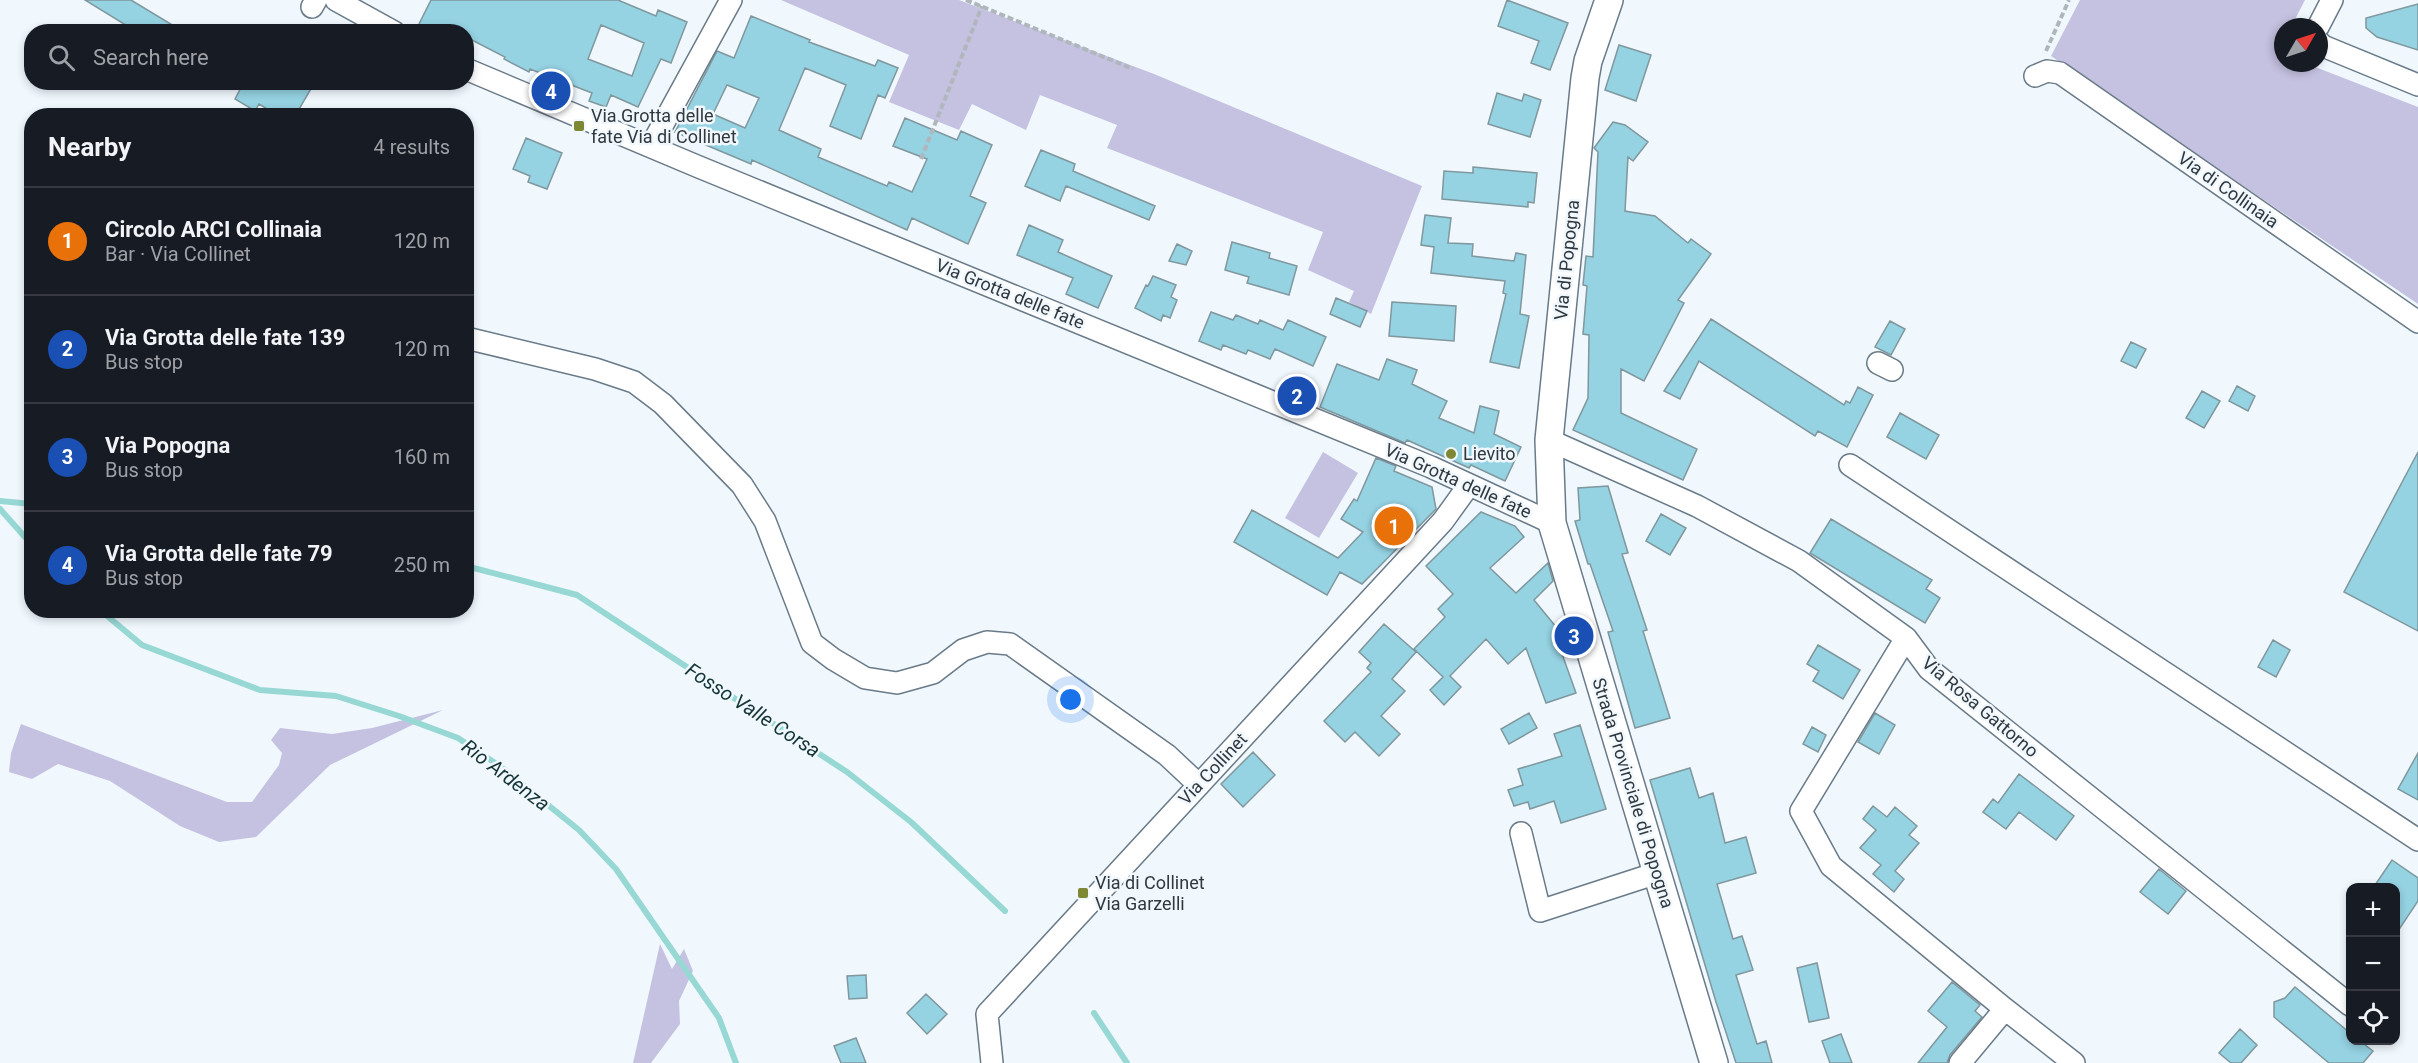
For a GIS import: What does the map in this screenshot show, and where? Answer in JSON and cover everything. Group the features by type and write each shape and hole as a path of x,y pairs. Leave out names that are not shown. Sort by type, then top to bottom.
{"main road":[{"name":"Via di Popogna","path":"1552,523 1549,440 1585,78 1588,60 1609,0"},
{"name":"Strada Provinciale di Popogna","path":"1552,523 1714,1063"}],"street":[{"path":"336,0 380,24"},
{"path":"651,146 731,0"},
{"path":"2323,18 2332,0"},
{"path":"2328,48 2418,85"},
{"name":"Via di Collinaia","path":"2035,76 2047,71 2060,73 2418,322"},
{"name":"Via Grotta delle fate","path":"474,72 651,146 1173,353 1552,523"},
{"path":"474,340 595,369 634,382 663,404 742,485 765,521 812,643 832,659 865,678 897,683 933,673 963,650 987,642 1010,644 1167,755 1199,785"},
{"name":"Via Rosa Gattorno","path":"1549,440 1697,506 1799,561 1906,638 1929,669 2346,1002"},
{"path":"1850,458 2418,840"},
{"name":"Via Collinet","path":"992,1063 987,1014 1443,520 1469,485"},
{"path":"1906,638 1801,812 1831,866 2074,1063"},
{"path":"1521,832 1540,911 1657,873"},
{"path":"1960,1063 2005,1009"}],"path":[{"path":"966,0 1133,69"},
{"path":"2035,76 2070,0"},
{"path":"921,159 982,6"}],"shaded area":[{"path":"781,0 959,0 1154,74 1422,186 1371,314 1349,302 1354,291 1308,270 1323,232 1107,148 1117,125 1040,95 1026,130 972,104 959,130 889,102 909,55"},
{"path":"2080,0 2305,0 2296,18 2274,18 2274,72 2328,72 2418,107 2418,304 2051,56"},
{"path":"1323,452 1358,473 1319,538 1285,518"},
{"path":"443,710 330,765 256,837 219,842 180,826 110,781 58,764 32,779 9,772 11,753 21,724 227,802 252,802 279,765 282,753 271,740 280,728 332,734 372,728"},
{"path":"660,944 672,969 684,949 693,971 679,1001 680,1024 651,1063 633,1063"}],"building":[{"path":"85,0 131,0 171,24 124,24"},
{"path":"431,0 618,0 656,16 658,10 687,22 671,63 661,59 638,107 611,95 606,107 589,101 592,93 530,69 529,72 504,59 505,57 474,41 474,24 419,24","holes":["601,25 644,43 632,76 588,59"]},
{"path":"1507,0 1568,23 1550,70 1531,63 1539,41 1498,26"},
{"path":"2418,4 2418,50 2377,37 2366,28 2366,18"},
{"path":"751,16 810,40 809,42 875,66 878,60 898,68 885,98 878,95 861,139 830,126 846,85 805,68 779,130 821,149 818,157 887,186 889,182 912,192 927,159 893,146 905,118 957,140 961,131 992,145 970,196 986,203 968,244 912,218 907,230 752,160 751,164 675,132 717,51 734,58","holes":["727,85 759,98 745,128 713,114"]},
{"path":"1619,45 1651,55 1636,101 1605,90"},
{"path":"240,90 310,90 300,108 266,108 259,104 257,108 250,108 235,99"},
{"path":"1497,93 1522,101 1524,94 1541,100 1530,137 1488,124"},
{"path":"1613,122 1625,125 1648,142 1633,161 1628,157 1625,211 1655,216 1688,243 1691,239 1711,254 1678,300 1684,303 1644,381 1621,369 1621,413 1697,449 1683,480 1573,430 1588,398 1589,335 1583,334 1587,286 1583,285 1586,256 1593,257 1598,152 1594,148"},
{"path":"526,138 562,153 547,189 528,182 530,176 513,169"},
{"path":"1041,150 1075,164 1073,171 1155,206 1149,220 1066,186 1060,201 1025,186"},
{"path":"1473,167 1537,173 1534,203 1528,202 1528,207 1442,199 1444,171 1473,173"},
{"path":"1425,215 1451,218 1448,243 1473,244 1472,256 1514,261 1516,253 1526,255 1520,314 1529,316 1519,368 1490,362 1506,294 1503,293 1505,281 1431,273 1434,247 1421,245"},
{"path":"1029,225 1063,240 1058,252 1112,276 1098,308 1066,294 1073,278 1017,255"},
{"path":"1232,242 1270,253 1269,258 1297,266 1289,295 1247,283 1249,277 1225,270"},
{"path":"1177,244 1192,251 1186,265 1169,261"},
{"path":"1153,276 1176,285 1171,297 1177,300 1170,318 1163,315 1161,321 1135,308"},
{"path":"1336,298 1367,311 1360,327 1330,314"},
{"path":"1392,302 1456,306 1454,341 1389,336"},
{"path":"1211,312 1233,320 1236,315 1258,324 1260,320 1283,330 1288,320 1326,337 1313,366 1275,349 1270,359 1248,350 1246,354 1223,345 1221,350 1199,341"},
{"path":"1711,319 1844,405 1846,401 1850,403 1858,387 1873,395 1847,447 1818,431 1815,436 1699,361 1680,399 1664,391"},
{"path":"1890,321 1905,329 1891,355 1875,347"},
{"path":"2131,342 2146,349 2136,368 2121,361"},
{"path":"1387,359 1417,370 1412,384 1447,401 1439,418 1474,433 1480,406 1499,411 1494,434 1521,447 1505,481 1471,465 1469,468 1407,440 1405,443 1320,407 1337,364 1379,380"},
{"path":"2237,386 2255,396 2248,411 2229,401"},
{"path":"2202,391 2220,401 2204,428 2186,418"},
{"path":"1900,413 1939,435 1926,459 1887,437"},
{"path":"2418,452 2418,631 2344,592"},
{"path":"1376,458 1396,466 1394,471 1432,487 1436,509 1362,584 1340,572 1327,595 1234,542 1252,510 1338,558 1363,532 1341,519 1354,499 1357,501"},
{"path":"1608,486 1628,553 1622,554 1647,630 1643,631 1670,718 1635,728 1608,632 1613,631 1575,521 1580,520 1578,488"},
{"path":"1481,512 1515,526 1524,537 1490,568 1516,593 1548,563 1553,581 1534,600 1561,633 1556,637 1576,693 1546,703 1526,648 1508,664 1486,639 1450,676 1461,687 1444,705 1430,690 1443,677 1414,649 1445,617 1438,609 1453,594 1426,566"},
{"path":"1661,514 1686,528 1670,555 1646,541"},
{"path":"1831,519 1932,580 1926,589 1940,598 1925,623 1810,553"},
{"path":"1384,624 1416,652 1392,679 1405,691 1381,716 1400,734 1379,756 1355,732 1345,742 1324,721 1371,672 1367,668 1371,663 1359,652"},
{"path":"2273,640 2290,650 2276,677 2258,667"},
{"path":"1818,645 1860,670 1843,699 1813,681 1819,671 1807,664"},
{"path":"1529,713 1537,728 1509,744 1501,729"},
{"path":"1875,713 1895,725 1879,754 1858,742"},
{"path":"1580,725 1606,809 1561,823 1554,801 1530,809 1528,802 1514,806 1508,790 1523,785 1518,769 1562,756 1554,734"},
{"path":"1812,727 1826,735 1818,752 1803,744"},
{"path":"1253,752 1275,775 1243,807 1221,784"},
{"path":"2418,753 2418,800 2398,789"},
{"path":"1690,768 1699,798 1713,793 1725,843 1746,837 1756,873 1717,884 1733,939 1742,936 1753,970 1736,975 1757,1044 1766,1041 1772,1063 1736,1063 1650,780"},
{"path":"2019,774 2074,816 2056,840 2019,812 2006,829 1983,812 1993,799 1998,803"},
{"path":"1873,806 1887,817 1895,807 1917,826 1909,835 1919,843 1895,871 1904,879 1894,892 1873,874 1881,865 1860,848 1876,830 1863,819"},
{"path":"2392,860 2418,878 2418,901 2400,928 2400,883 2376,883"},
{"path":"2159,869 2186,891 2168,914 2140,892"},
{"path":"1817,963 1829,1018 1809,1022 1797,968"},
{"path":"866,975 867,998 849,999 847,976"},
{"path":"1952,982 1980,1005 1975,1011 1982,1017 1950,1055 1947,1063 1918,1063 1947,1027 1928,1011"},
{"path":"2295,987 2346,1030 2346,1045 2365,1045 2373,1051 2363,1063 2329,1063 2274,1017 2274,1002 2285,998"},
{"path":"926,994 947,1014 927,1034 907,1013"},
{"path":"2240,1029 2257,1045 2241,1063 2231,1063 2219,1053"},
{"path":"1841,1034 1852,1063 1830,1063 1822,1041"},
{"path":"856,1038 866,1063 841,1063 834,1046"}],"waterway":[{"name":"Fosso Valle Corsa","path":"0,501 24,503"},
{"name":"Rio Ardenza","path":"0,509 24,536"},
{"name":"Fosso Valle Corsa","path":"474,568 577,595 847,772 911,822 1005,911"},
{"name":"Rio Ardenza","path":"110,618 142,645 260,690 336,696 399,716 458,738 501,767 579,830 616,869 719,1018 736,1063"},
{"name":"Fosso Valle Corsa","path":"1094,1013 1127,1063"}],"place":[{"name":"Via Grotta delle fate 79","path":"551,91"},
{"name":"Via Grotta delle fate Via di Collinet","path":"579,126"},
{"name":"Via Grotta delle fate 139","path":"1297,396"},
{"name":"Lievito","path":"1451,454"},
{"name":"Circolo ARCI Collinaia","path":"1394,526"},
{"name":"Via Popogna","path":"1574,636"},
{"name":"Via di Collinet Via Garzelli","path":"1083,893"}]}
